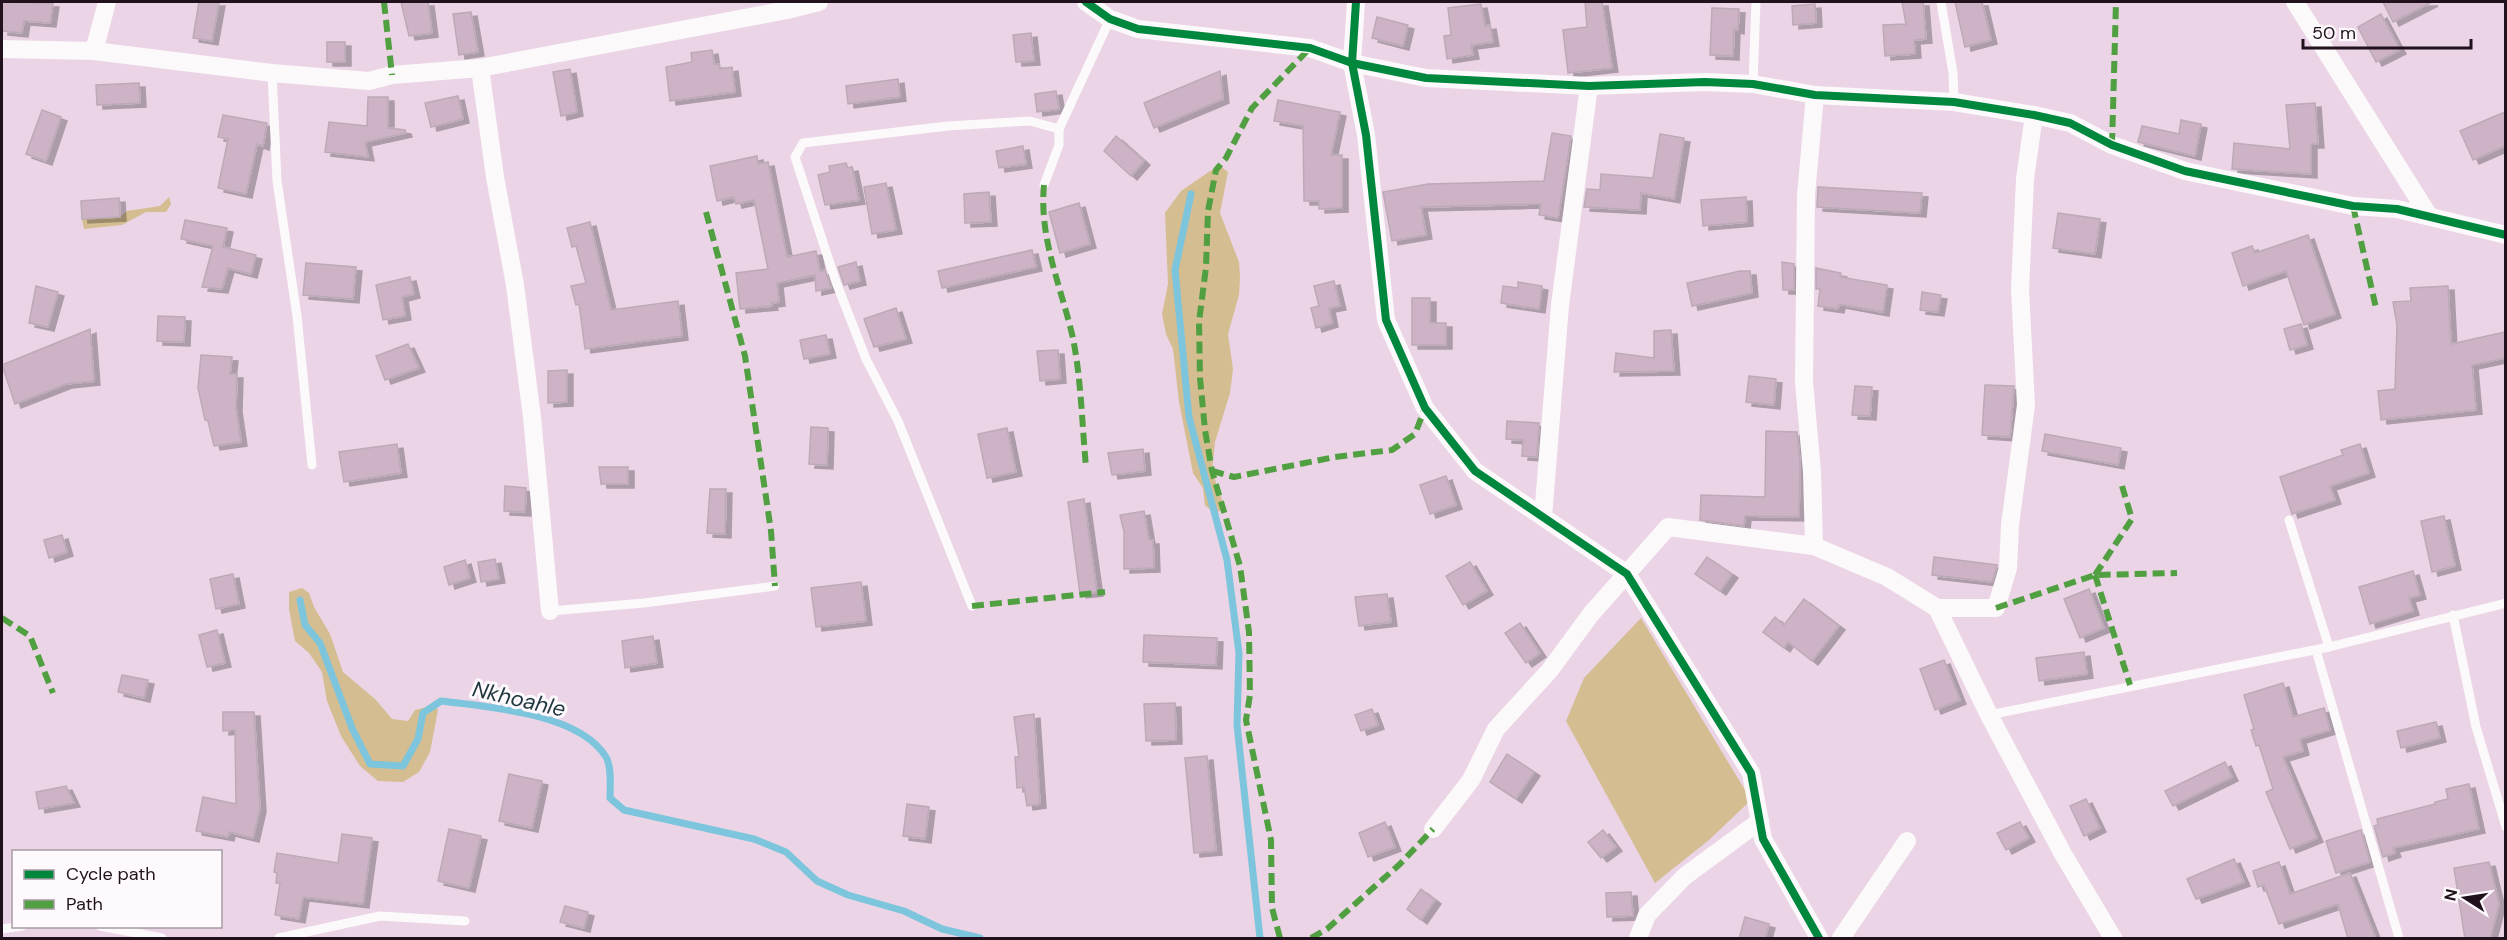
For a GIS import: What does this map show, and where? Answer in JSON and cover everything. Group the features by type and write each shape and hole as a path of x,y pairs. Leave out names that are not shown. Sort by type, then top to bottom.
{"street":[{"path":"94,51 107,2"},
{"path":"2,49 94,51 272,73 369,81 392,75 480,68 785,6 819,2"},
{"path":"1086,2 1110,19 1138,29 1310,48 1352,63 1425,78 1589,86 1705,82 1753,84 1815,95 1954,102 2034,115 2070,123 2112,145 2186,171 2354,206 2397,209 2505,235"},
{"path":"1356,2 1352,63 1366,135 1386,320 1425,408 1475,471 1627,574 1751,773 1763,839 1819,939"},
{"path":"2295,2 2429,216"},
{"path":"480,68 495,177 515,285 530,406 549,611"},
{"path":"1543,517 1560,305 1589,86"},
{"path":"1814,546 1812,472 1804,370 1806,195 1815,95"},
{"path":"1433,829 1470,780 1496,729 1550,670 1592,614 1668,527 1814,546 1887,577 1937,608 1996,608 2008,568 2010,525 2026,405 2020,289 2025,179 2034,115"},
{"path":"1937,608 1989,715 2063,854 2113,939"},
{"path":"1638,939 1647,915 1685,876 1760,821"},
{"path":"1841,938 1907,841"}],"lane":[{"path":"1753,84 1756,2"},
{"path":"1941,2 1953,73 1954,102"},
{"path":"1044,185 1059,145 1059,129 1110,19"},
{"path":"272,73 277,181 297,316 312,465"},
{"path":"972,606 898,421 866,359 836,282 795,158 803,144 948,126 1030,121 1059,129"},
{"path":"2289,520 2329,647"},
{"path":"549,611 644,603 775,586"},
{"path":"1989,715 2316,650 2505,603"},
{"path":"2453,615 2476,728 2505,827"},
{"path":"2316,650 2399,939"},
{"path":"279,939 380,916 465,921"},
{"path":"105,928 162,939"}],"shaded area":[{"path":"1219,165 1228,172 1220,213 1239,262 1240,277 1239,295 1228,334 1233,369 1230,393 1215,442 1212,471 1225,509 1214,513 1205,505 1203,488 1193,473 1179,402 1173,349 1166,334 1162,314 1168,284 1165,213 1181,191"},
{"path":"169,197 171,204 166,212 146,212 122,225 84,229 82,219 120,217 127,211 160,206"},
{"path":"302,588 309,593 314,607 330,634 343,672 376,700 392,719 408,721 415,710 435,705 438,710 430,752 419,772 403,782 378,781 360,766 341,736 327,701 322,672 309,653 295,641 289,609 289,592"},
{"path":"1641,618 1751,800 1709,840 1655,883 1566,721 1584,678"}],"building":[{"path":"2,2 53,3 50,23 24,21 22,33 2,31"},
{"path":"199,2 219,2 212,41 193,38"},
{"path":"401,2 428,2 432,33 409,36"},
{"path":"1585,2 1602,2 1612,68 1568,73 1563,30 1587,27"},
{"path":"1902,2 1923,2 1926,39 1914,40 1915,54 1885,56 1883,25 1906,24"},
{"path":"1955,2 1982,2 1991,40 1965,47"},
{"path":"2383,2 2432,2 2393,22"},
{"path":"1481,4 1485,26 1490,25 1493,42 1471,45 1473,55 1447,59 1444,36 1451,35 1448,8"},
{"path":"1815,4 1816,23 1793,25 1792,6"},
{"path":"1712,8 1739,9 1738,30 1734,29 1733,56 1710,55"},
{"path":"471,12 478,52 459,55 453,14"},
{"path":"2381,14 2400,50 2376,62 2358,27"},
{"path":"1377,17 1408,25 1403,46 1372,38"},
{"path":"1031,33 1034,61 1016,62 1013,35"},
{"path":"327,42 345,42 345,62 327,62"},
{"path":"712,50 714,64 719,64 720,69 732,67 735,92 670,101 666,67 692,62 691,53"},
{"path":"570,69 577,112 561,116 553,72"},
{"path":"1220,71 1223,99 1154,128 1144,103"},
{"path":"898,79 900,97 848,104 846,86"},
{"path":"139,83 140,103 97,105 96,85"},
{"path":"1056,91 1059,109 1037,112 1035,94"},
{"path":"458,96 463,119 431,127 425,103"},
{"path":"368,97 388,97 388,128 405,130 406,133 365,142 368,157 325,152 329,122 367,126"},
{"path":"1278,100 1340,112 1331,155 1342,155 1342,208 1319,209 1319,201 1304,201 1303,126 1274,121"},
{"path":"2315,103 2318,144 2311,144 2311,174 2232,169 2234,143 2290,149 2286,105"},
{"path":"42,110 61,117 46,161 26,154"},
{"path":"2505,112 2505,146 2473,160 2460,131"},
{"path":"223,115 267,123 263,146 257,144 246,194 218,188 228,139 218,137"},
{"path":"2181,120 2201,124 2195,156 2138,142 2142,126 2179,134"},
{"path":"1552,133 1571,136 1558,218 1539,215 1541,204 1421,207 1426,235 1392,241 1383,192 1428,184 1544,181"},
{"path":"1660,134 1684,138 1674,199 1641,193 1640,210 1584,207 1587,189 1600,190 1601,174 1653,178"},
{"path":"1116,136 1144,161 1131,176 1104,151"},
{"path":"1023,146 1026,164 999,168 996,151"},
{"path":"757,156 758,164 768,162 787,257 816,251 820,272 825,270 831,288 816,291 815,275 777,283 779,302 771,303 772,306 740,309 736,273 768,269 754,200 736,204 734,197 717,201 710,166"},
{"path":"846,163 848,168 852,167 859,200 825,205 818,175 830,172 829,166"},
{"path":"886,183 896,230 872,234 864,187"},
{"path":"1818,187 1922,193 1920,213 1817,207"},
{"path":"989,192 991,222 965,223 964,194"},
{"path":"1746,197 1747,222 1703,226 1701,200"},
{"path":"119,198 120,217 82,219 81,201"},
{"path":"1079,203 1090,244 1060,253 1049,212"},
{"path":"2058,213 2100,219 2095,254 2053,248"},
{"path":"185,220 227,228 223,247 256,255 251,274 228,268 222,289 202,287 213,246 181,239"},
{"path":"590,222 611,310 678,301 682,336 585,349 579,304 576,305 571,286 586,283 576,246 572,247 567,228"},
{"path":"2308,235 2335,314 2304,325 2286,271 2243,286 2232,253 2252,246 2255,253"},
{"path":"1032,250 1036,267 942,288 938,271"},
{"path":"856,262 860,281 844,285 838,267"},
{"path":"1782,262 1794,264 1794,290 1783,290"},
{"path":"306,263 356,267 353,299 303,295"},
{"path":"1816,268 1841,273 1840,277 1887,285 1883,312 1839,304 1838,309 1818,306 1820,289 1816,289"},
{"path":"1740,271 1750,271 1752,293 1692,306 1687,283"},
{"path":"410,277 414,294 402,297 405,316 383,320 376,285"},
{"path":"1334,281 1340,306 1329,308 1332,323 1316,328 1311,308 1319,306 1314,286"},
{"path":"1518,282 1542,286 1539,309 1501,303 1503,286 1518,288"},
{"path":"36,286 58,292 48,327 29,323"},
{"path":"2448,286 2451,344 2505,332 2505,358 2472,365 2476,410 2381,420 2378,391 2395,389 2397,325 2393,302 2411,301 2410,288"},
{"path":"1922,292 1941,295 1938,312 1920,310"},
{"path":"1412,298 1430,298 1430,323 1446,323 1446,345 1412,345"},
{"path":"896,308 906,339 874,347 864,319"},
{"path":"158,316 185,317 184,342 157,341"},
{"path":"2301,324 2307,345 2290,350 2284,329"},
{"path":"90,329 94,381 66,384 15,404 2,365"},
{"path":"1671,330 1674,371 1614,372 1616,353 1654,358 1654,331"},
{"path":"826,335 830,354 804,359 800,340"},
{"path":"408,344 419,368 385,380 376,356"},
{"path":"1058,350 1060,379 1040,381 1037,351"},
{"path":"201,355 232,357 230,374 237,374 236,408 241,442 214,446 198,388"},
{"path":"567,370 567,402 548,403 548,371"},
{"path":"1749,376 1776,379 1774,405 1746,402"},
{"path":"1985,385 2014,386 2010,437 1982,435"},
{"path":"1855,386 1872,387 1870,416 1852,415"},
{"path":"1507,421 1539,423 1537,457 1522,456 1523,440 1506,439"},
{"path":"811,427 828,428 827,465 809,464"},
{"path":"1007,428 1016,472 987,478 978,434"},
{"path":"1766,431 1797,432 1800,462 1799,517 1745,516 1744,526 1700,520 1701,495 1765,497"},
{"path":"2045,434 2121,448 2118,465 2042,451"},
{"path":"397,444 401,473 344,482 339,452"},
{"path":"2360,444 2369,473 2330,486 2335,500 2292,514 2280,477 2343,455 2341,450"},
{"path":"1143,449 1145,471 1112,475 1108,453"},
{"path":"599,467 628,467 628,484 601,484"},
{"path":"1446,476 1456,505 1430,514 1420,485"},
{"path":"505,486 526,488 525,512 504,511"},
{"path":"710,489 726,489 725,534 707,533"},
{"path":"1084,499 1097,592 1080,594 1068,502"},
{"path":"1144,511 1149,540 1153,540 1154,568 1124,569 1124,532 1120,515"},
{"path":"2444,516 2455,566 2432,572 2421,521"},
{"path":"62,535 67,552 49,558 44,540"},
{"path":"1707,557 1732,574 1720,591 1695,574"},
{"path":"1934,557 1997,566 1992,582 1932,575"},
{"path":"495,559 499,579 481,582 478,562"},
{"path":"465,560 470,578 449,585 444,567"},
{"path":"1470,562 1487,591 1463,605 1446,576"},
{"path":"2413,571 2420,595 2409,598 2413,611 2370,624 2359,587"},
{"path":"233,574 239,604 216,609 210,579"},
{"path":"861,582 866,621 816,627 811,588"},
{"path":"2089,589 2104,628 2080,638 2064,599"},
{"path":"1387,594 1391,622 1359,626 1355,597"},
{"path":"1804,599 1839,626 1812,661 1788,642 1784,648 1763,632 1775,617 1784,625"},
{"path":"1520,623 1540,653 1526,663 1505,633"},
{"path":"217,630 225,663 207,667 199,635"},
{"path":"1144,635 1217,638 1216,665 1143,662"},
{"path":"653,636 657,663 625,668 622,641"},
{"path":"2084,652 2087,674 2039,681 2036,658"},
{"path":"1944,660 1960,700 1935,710 1920,669"},
{"path":"122,675 148,680 144,698 118,692"},
{"path":"2283,683 2293,717 2324,708 2330,730 2300,739 2303,751 2283,757 2317,838 2290,849 2266,792 2273,789 2259,745 2256,746 2251,730 2254,729 2244,695"},
{"path":"1175,703 1176,740 1146,741 1144,704"},
{"path":"1372,709 1378,725 1361,731 1355,715"},
{"path":"223,712 254,712 260,808 253,838 229,832 228,837 196,831 203,797 236,804 235,730 223,731"},
{"path":"1034,714 1040,804 1027,806 1024,787 1017,788 1015,757 1019,757 1014,717"},
{"path":"2436,722 2440,738 2401,748 2397,731"},
{"path":"1507,754 1534,772 1516,799 1490,782"},
{"path":"1207,756 1216,851 1194,853 1185,758"},
{"path":"2225,762 2232,777 2173,806 2165,791"},
{"path":"509,774 542,781 532,828 499,821"},
{"path":"2469,784 2479,829 2393,848 2395,853 2383,857 2374,826 2378,825 2377,819 2435,804 2435,802 2448,799 2446,789"},
{"path":"66,786 74,803 39,809 36,792"},
{"path":"2086,799 2100,828 2084,836 2070,806"},
{"path":"907,804 929,807 925,839 903,836"},
{"path":"1385,822 1395,847 1368,857 1359,833"},
{"path":"2020,822 2029,838 2006,850 1997,833"},
{"path":"449,829 481,836 469,888 438,881"},
{"path":"1603,830 1616,847 1601,858 1588,842"},
{"path":"2361,830 2370,862 2336,873 2326,841"},
{"path":"342,834 372,838 363,904 303,897 299,919 275,915 280,883 276,883 277,873 274,872 277,853 338,863"},
{"path":"2234,859 2244,882 2196,899 2187,879"},
{"path":"2279,862 2290,894 2350,873 2376,939 2348,939 2338,904 2279,924 2264,885 2258,887 2253,871"},
{"path":"2489,862 2499,904 2490,939 2465,939 2454,868"},
{"path":"1421,889 1435,900 1421,920 1407,909"},
{"path":"1631,892 1633,916 1607,917 1606,893"},
{"path":"565,906 588,912 584,928 560,922"},
{"path":"1745,917 1769,924 1765,939 1739,939"}],"waterway":[{"path":"1191,194 1175,270 1189,417 1227,560 1239,653 1237,725 1260,938"},
{"name":"Nkhoahle","path":"300,600 305,625 320,643 352,728 370,764 403,766 418,739 423,713 441,701 531,715 576,731 593,742 608,761 610,798 624,810 754,839 786,852 817,881 848,895 904,911 942,929 980,938"}],"marked path":[{"path":"384,2 392,75"},
{"path":"2112,145 2116,2"},
{"path":"1280,938 1272,908 1271,840 1246,720 1250,695 1249,632 1240,566 1212,471 1205,430 1200,378 1199,322 1206,267 1208,211 1216,170 1226,158 1252,108 1310,48"},
{"path":"1044,185 1043,204 1047,242 1075,349 1086,467"},
{"path":"2353,206 2376,308"},
{"path":"706,212 745,356 771,531 775,586"},
{"path":"1212,471 1234,477 1335,457 1392,450 1415,434 1425,408"},
{"path":"2095,575 2132,519 2122,486"},
{"path":"1996,608 2095,575 2177,573"},
{"path":"2095,575 2130,685"},
{"path":"972,606 1105,592"},
{"path":"2,618 30,636 53,693"},
{"path":"1311,938 1327,929 1400,864 1433,829"}],"cycle path":[{"path":"1086,2 1110,19 1138,29 1310,48 1352,63 1426,78 1589,86 1705,82 1753,84 1815,95 1954,102 2034,115 2070,123 2112,145 2185,171 2353,206 2397,209 2506,235"},
{"path":"1356,2 1352,63 1366,135 1386,320 1425,408 1475,471 1627,574 1751,773 1763,839 1819,938"}]}
